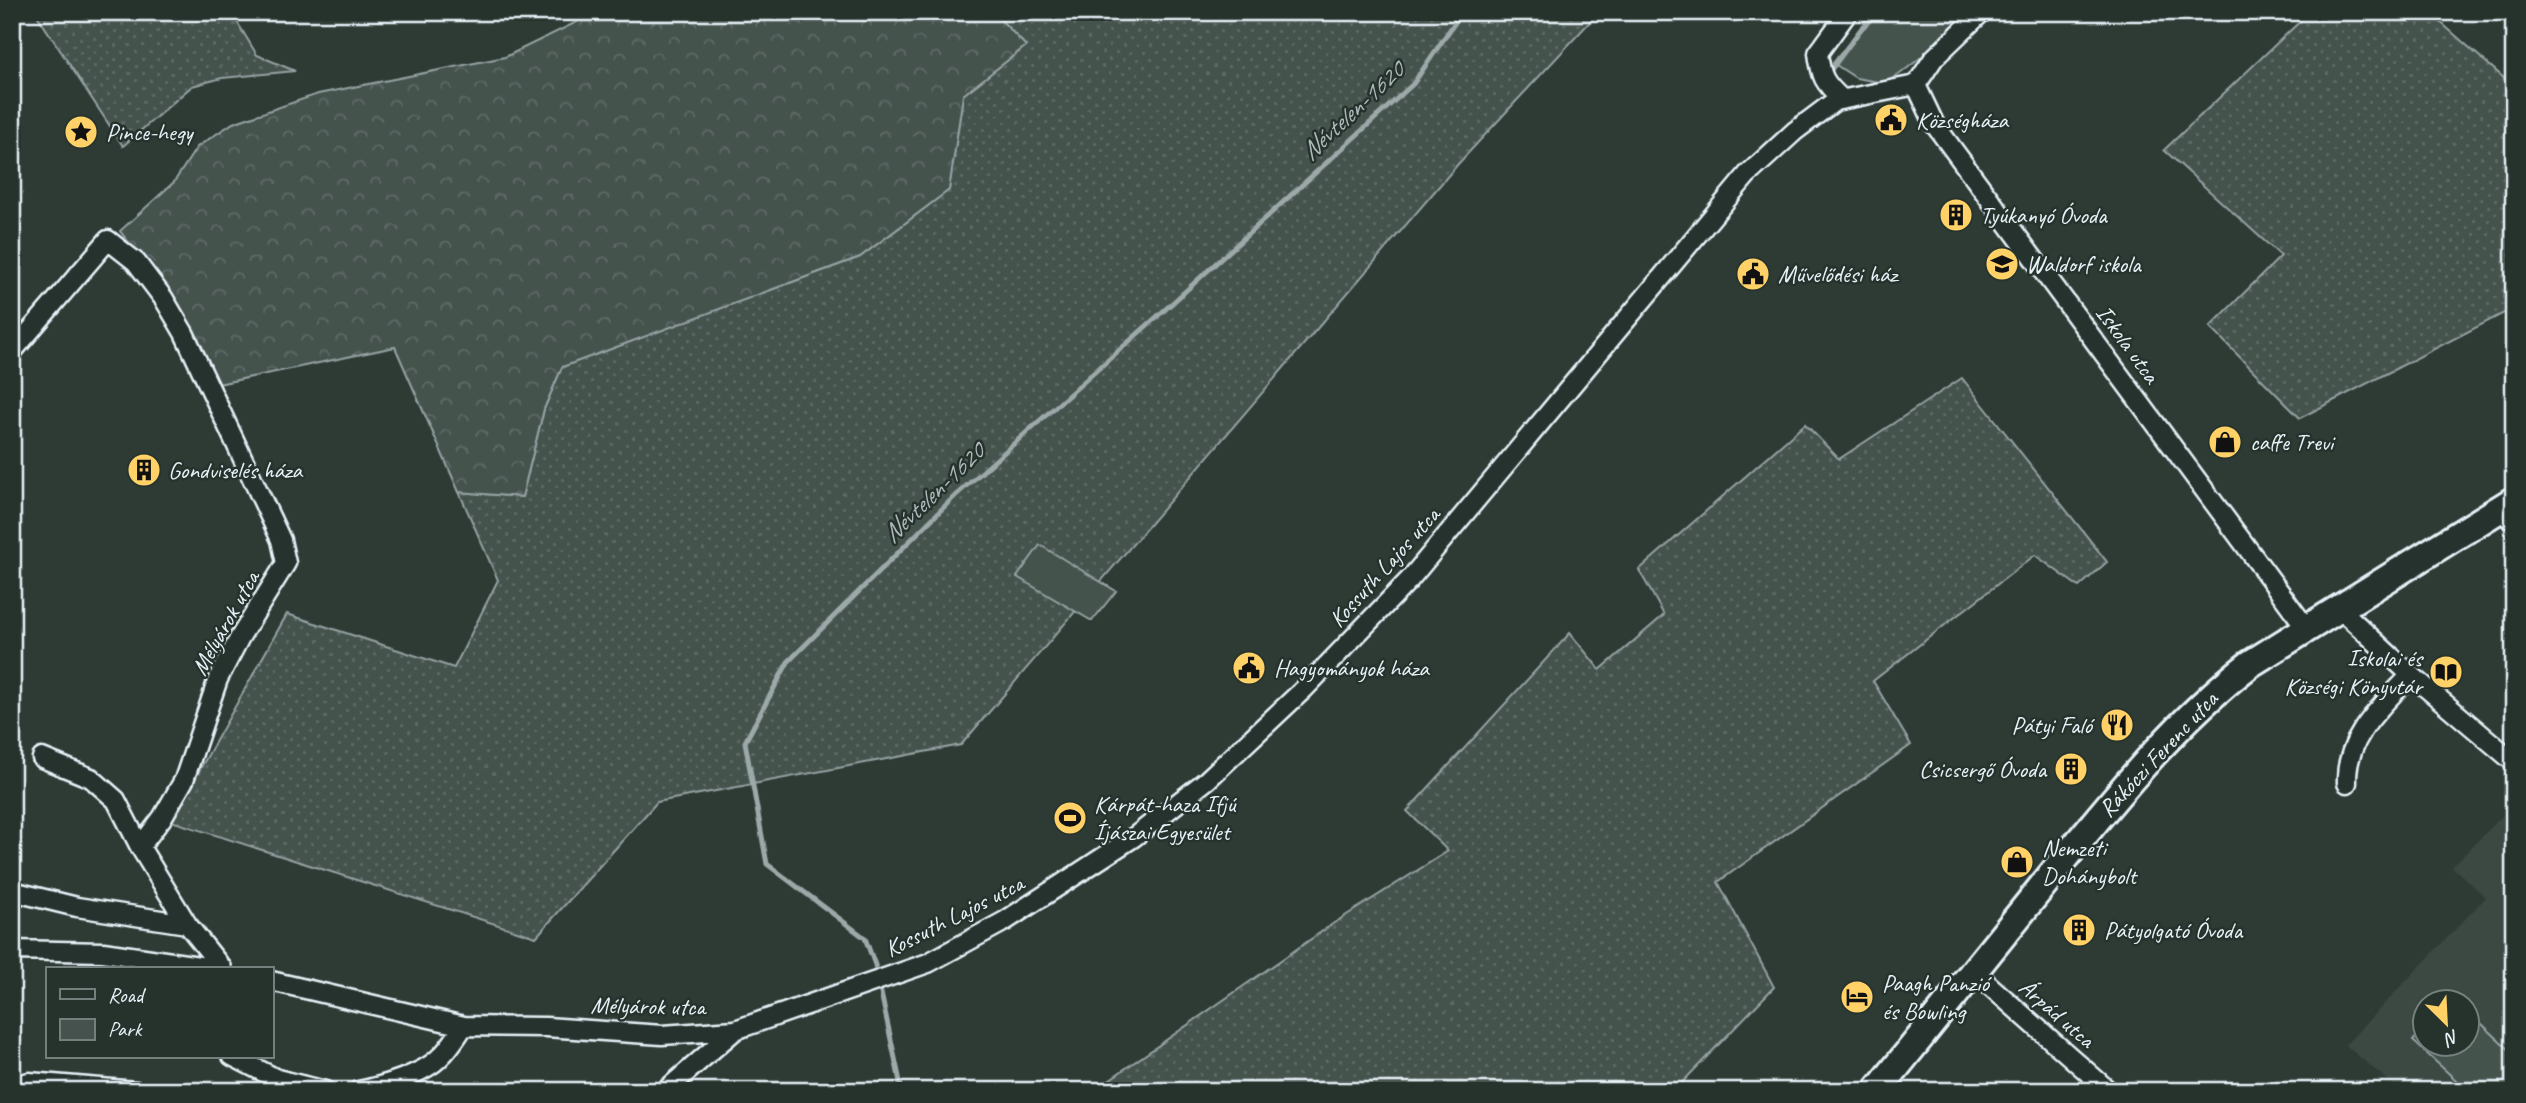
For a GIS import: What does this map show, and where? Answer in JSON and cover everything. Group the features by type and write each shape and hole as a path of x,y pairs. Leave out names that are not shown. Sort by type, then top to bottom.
{"main road":[{"name":"Rákóczi Ferenc utca","path":"1877,1091 2098,818 2178,727 2214,691 2249,664 2339,608 2509,510"}],"street":[{"path":"1842,99 1823,78 1818,53 1848,12"},
{"path":"1916,85 1934,58 1982,12"},
{"name":"Kossuth Lajos utca","path":"665,1091 735,1030 928,964 1029,908 1134,837 1207,780 1304,689 1410,579 1747,175 1795,131 1835,101 1916,85"},
{"name":"Iskola utca","path":"1916,85 1935,125 2307,629"},
{"name":"Mélyárok utca","path":"12,352 108,240 136,262 164,299 184,333 281,540 286,563 218,678 184,780 162,818 140,848"},
{"path":"2339,608 2411,676 2514,762"},
{"path":"2347,783 2347,763 2365,724 2411,676"},
{"path":"42,758 91,778 116,800 140,848 187,924 221,967"},
{"path":"12,891 77,907 187,924"},
{"path":"12,950 103,952 206,967"},
{"path":"37,952 123,967"},
{"name":"Árpád utca","path":"1973,971 2109,1091"},
{"name":"Mélyárok utca","path":"273,981 464,1026 547,1027 662,1035 735,1030"},
{"path":"358,1091 424,1069 439,1059 464,1026"},
{"path":"236,1058 277,1079 325,1091"},
{"path":"12,1087 29,1082 136,1091"}],"shaded area":[{"path":"2514,804 2514,1091 2401,1091 2345,1045 2486,897 2452,867"}],"green space":[{"path":"35,12 231,12 257,55 295,71 222,78 192,86 123,146"},
{"path":"587,12 993,12 1026,46 963,95 949,190 860,257 562,367 544,409 522,497 459,492 395,347 218,384 176,303 120,231 174,182 197,147 233,123 318,94 505,57 577,22"},
{"path":"993,12 1599,12 1458,164 961,745 657,802 536,937 171,821 287,614 454,668 498,580 459,492 522,497 544,409 562,367 860,257 949,190 963,95 1026,46"},
{"path":"1873,12 1966,12 1934,47 1884,83 1856,78 1833,63"},
{"path":"2310,12 2429,12 2514,87 2514,308 2300,418 2210,327 2281,256 2164,150"},
{"path":"1962,378 2107,562 2079,587 2035,555 1873,681 1911,745 1718,882 1774,987 1674,1091 1093,1091 1334,923 1448,851 1407,811 1570,633 1600,670 1664,615 1639,570 1805,424 1839,459"},
{"path":"1040,545 1116,591 1092,621 1017,577"},
{"path":"2480,1022 2514,1054 2514,1091 2468,1091 2432,1058 2480,1058"}],"waterway":[{"name":"Névtelen-1620","path":"902,1091 875,965 865,938 767,864 745,742 788,662 955,496 1413,84 1462,12"},
{"path":"1827,75 1861,29 1878,12"}],"place":[{"name":"Községháza","path":"1891,120"},
{"name":"Pince-hegy","path":"81,132"},
{"name":"Tyúkanyó Óvoda","path":"1956,215"},
{"name":"Waldorf iskola","path":"2002,264"},
{"name":"Művelődési ház","path":"1753,274"},
{"name":"caffe Trevi","path":"2225,442"},
{"name":"Gondviselés háza","path":"144,470"},
{"name":"Hagyományok háza","path":"1249,668"},
{"name":"Iskolai és Községi Könyvtár","path":"2446,672"},
{"name":"Pátyi Faló","path":"2117,725"},
{"name":"Csicsergő Óvoda","path":"2071,769"},
{"name":"Kárpát-haza Ifjú Íjászai Egyesület","path":"1070,818"},
{"name":"Nemzeti Dohánybolt","path":"2017,862"},
{"name":"Pátyolgató Óvoda","path":"2079,930"},
{"name":"Paagh Panzió és Bowling","path":"1857,997"}]}
